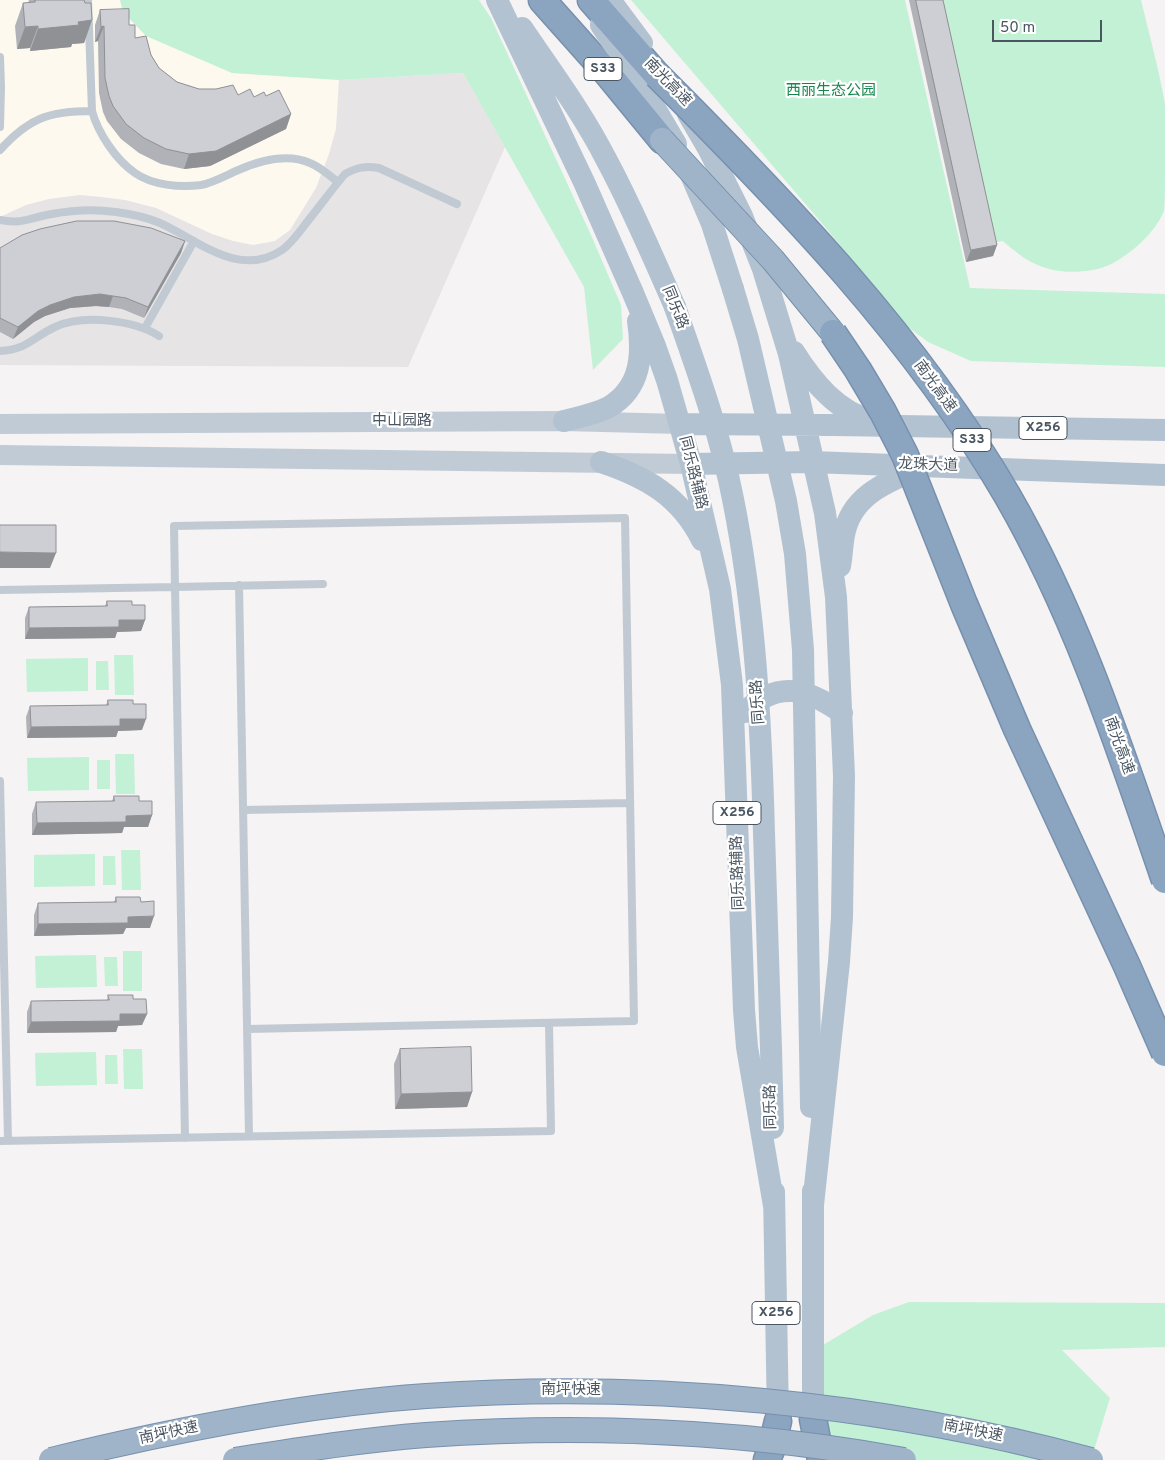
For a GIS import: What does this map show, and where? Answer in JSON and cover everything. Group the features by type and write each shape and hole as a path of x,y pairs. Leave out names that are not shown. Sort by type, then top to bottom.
{"highway":[{"name":"S33","path":"542,0 607,73 662,140"},
{"name":"南光高速","path":"591,0 657,75 757,176 874,307 916,361 988,464 1039,555 1076,634 1112,727 1165,880"},
{"path":"662,140 773,260 833,333 883,412 905,455 964,604 1017,729 1165,1052"},
{"name":"南坪快速","path":"51,1460 226,1422 314,1408 423,1396 528,1391 607,1391 693,1395 798,1405 890,1417 974,1431 1091,1460"},
{"path":"813,1419 821,1460"},
{"path":"767,1460 778,1420"},
{"path":"235,1460 318,1447 415,1436 515,1430 689,1434 788,1443 904,1460"}],"main road":[{"path":"497,0 584,182 633,293 641,348 639,364 632,384 623,396 608,407 564,421"},
{"name":"同乐路","path":"503,0 572,99 606,159 640,227 675,307 698,372 719,440 733,497 744,565 756,663 761,726 771,1049 778,1460"},
{"path":"582,0 633,74 674,140 703,200 748,338 786,501 795,554 803,650 813,1205"},
{"path":"610,0 655,60 713,157 742,216 763,269 789,354 812,462"},
{"name":"同乐路辅路","path":"633,293 655,346 680,424 720,589 731,676 734,724 744,1010 749,1056 774,1206"},
{"path":"782,332 808,373 820,388 848,410 867,419 887,424 921,427"},
{"name":"中山园路","path":"0,424 564,421 680,424 805,424"},
{"name":"X256","path":"805,424 1165,430"},
{"path":"0,455 691,464"},
{"path":"601,462 630,472 652,483 686,513 701,538 720,589"},
{"name":"X256","path":"812,462 825,514 836,596 844,776 842,917 839,962 813,1205 814,1460"},
{"name":"龙珠大道","path":"691,464 812,462 1165,475"},
{"name":"X256","path":"836,596 844,535 848,520 855,508 872,491 925,465"},
{"path":"734,724 756,702 769,694 782,691 812,694 842,712"}],"lane":[{"path":"88,0 92,111 96,124 106,141 134,173 154,182 202,185 250,165 291,158 310,163 326,172 338,182"},
{"path":"0,57 0,127"},
{"path":"0,150 22,128 35,120 52,114 71,111 92,111"},
{"path":"0,220 10,223 26,221 49,214 74,210 131,214 158,222 223,256 238,260 253,260 270,256 283,249 294,239 338,182 354,168 367,166 379,168 457,204"},
{"path":"145,328 194,241"},
{"path":"0,350 13,350 23,347 53,328 80,320 121,323 145,328 159,336"},
{"path":"185,1138 174,526 625,518 634,1022 247,1028"},
{"path":"0,590 323,584"},
{"path":"239,585 249,1136"},
{"path":"0,781 4,1141 551,1131 548,1023"},
{"path":"243,810 630,803"}],"shaded area":[{"path":"0,0 120,0 123,12 232,73 339,80 336,129 329,154 316,188 290,230 275,241 253,245 212,234 156,208 125,200 80,195 49,199 26,205 0,217"},
{"path":"463,73 505,147 408,367 0,365 0,217 26,205 49,199 80,195 125,200 156,208 212,234 233,241 253,245 275,241 290,230 316,188 336,129 339,80"}],"green space":[{"path":"120,0 479,0 491,18 591,235 621,305 623,339 593,370 584,287 463,73 339,80 232,73 146,36 123,12"},
{"name":"西丽生态公园","path":"631,0 905,0 970,288 1165,294 1165,367 971,361 928,342 908,327"},
{"path":"936,0 1141,0 1165,104 1165,198 1164,211 1153,230 1124,256 1103,268 1067,272 1044,268 1013,250 1003,241 990,243"},
{"path":"114,655 133,655 134,695 115,695"},
{"path":"88,658 88,691 27,692 26,659"},
{"path":"96,661 108,661 109,690 96,690"},
{"path":"115,754 134,754 135,794 116,794"},
{"path":"89,757 89,790 28,791 27,758"},
{"path":"97,760 110,760 110,789 97,789"},
{"path":"121,850 140,850 141,890 122,890"},
{"path":"95,854 95,886 34,887 34,855"},
{"path":"103,856 115,856 116,885 103,885"},
{"path":"123,951 142,951 142,991 123,991"},
{"path":"96,955 97,987 36,988 35,956"},
{"path":"104,957 117,957 118,986 105,986"},
{"path":"123,1049 142,1049 143,1089 124,1089"},
{"path":"96,1052 97,1085 36,1086 35,1053"},
{"path":"105,1055 117,1055 118,1084 105,1084"},
{"path":"909,1302 1165,1303 1165,1347 1062,1350 1110,1398 1091,1460 843,1460 823,1449 818,1348 873,1315"}],"building":[{"path":"35,0 84,0 85,3 91,3 92,20 78,22 79,25 38,29 38,26 25,27 23,3 35,2"},
{"path":"916,0 943,0 997,245 971,250"},
{"path":"129,9 129,25 135,25 135,38 146,36 151,55 159,68 177,82 199,89 216,89 233,85 238,95 250,89 254,97 264,92 266,96 279,90 291,114 216,151 189,154 166,149 144,138 126,124 113,106 105,78 104,26 101,27 100,10"},
{"path":"77,221 114,221 151,228 185,241 148,307 126,298 100,294 74,297 50,305 38,311 18,327 0,318 0,248 22,235"},
{"path":"0,525 56,525 56,553 0,552"},
{"path":"107,601 132,601 132,605 145,605 145,620 119,620 119,627 29,628 29,607 107,606"},
{"path":"108,700 133,700 133,704 146,704 146,719 120,719 120,726 31,727 30,706 108,705"},
{"path":"114,796 139,796 139,801 152,801 152,815 126,816 126,822 37,823 36,802 114,801"},
{"path":"116,897 140,897 141,902 154,901 154,916 128,917 128,923 38,924 38,903 116,902"},
{"path":"108,995 133,995 133,999 146,999 147,1014 120,1014 120,1021 31,1022 31,1001 109,1000"},
{"path":"471,1047 472,1092 401,1094 400,1049"}]}
